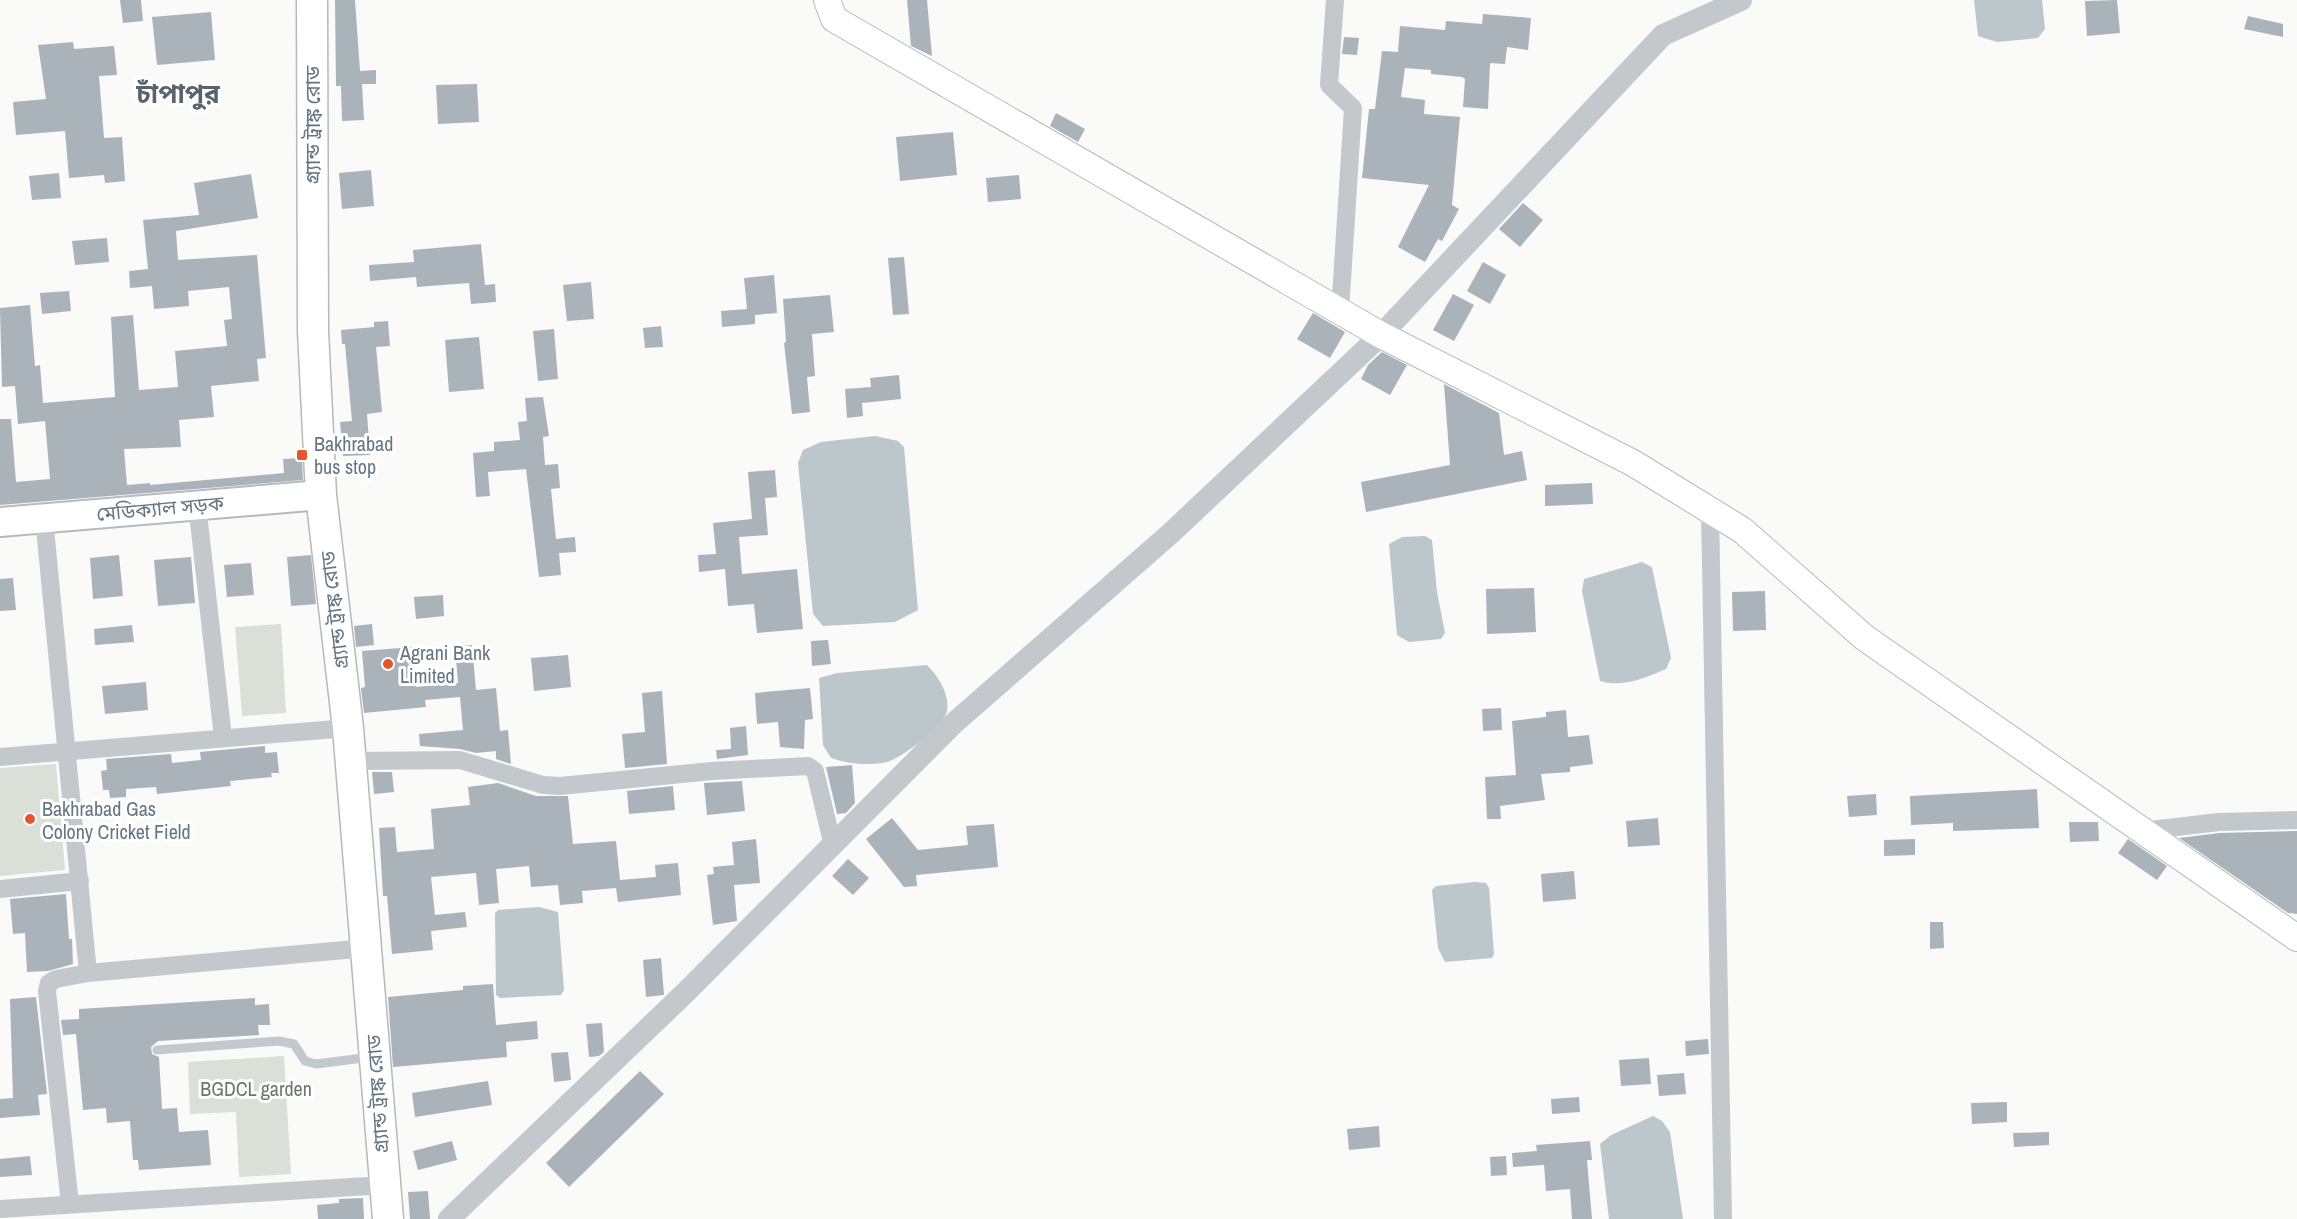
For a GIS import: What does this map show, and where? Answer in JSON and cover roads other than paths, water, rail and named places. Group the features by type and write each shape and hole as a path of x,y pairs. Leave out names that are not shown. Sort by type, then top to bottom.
{"highway":[{"name":"গ্র্যান্ড ট্রাঙ্ক রোড","path":"312,0 314,331 321,495 348,728 388,1219"}],"main road":[{"path":"827,0 834,19 1340,312 1633,464 1742,530 1865,638 2297,938"},
{"name":"মেডিক্যাল সড়ক","path":"0,522 321,495"}],"street":[{"path":"1335,0 1329,85 1353,108 1340,312"},
{"path":"449,1219 686,992 953,724 1171,533 1381,335 1663,35 1741,0"},
{"path":"197,504 223,738"},
{"path":"1710,510 1722,1219"},
{"path":"44,518 88,973"},
{"path":"0,757 348,728"},
{"path":"351,761 460,760 543,785 560,786 712,771 808,766 815,771 833,846"},
{"path":"2142,831 2219,822 2297,820"},
{"path":"0,889 80,881"},
{"path":"70,1204 47,991 49,983 56,979 88,973 367,948"},
{"path":"0,1209 384,1185"}],"lane":[{"path":"157,1050 279,1041 294,1044 305,1061 316,1064 374,1057"}],"place":[{"name":"Bakhrabad bus stop","path":"302,455"},
{"name":"Agrani Bank Limited","path":"388,664"},
{"name":"Bakhrabad Gas Colony Cricket Field","path":"30,819"}],"district":[{"name":"চাঁপাপুর","path":"178,93"}],"park label":[{"name":"BGDCL garden","path":"256,1088"}]}
